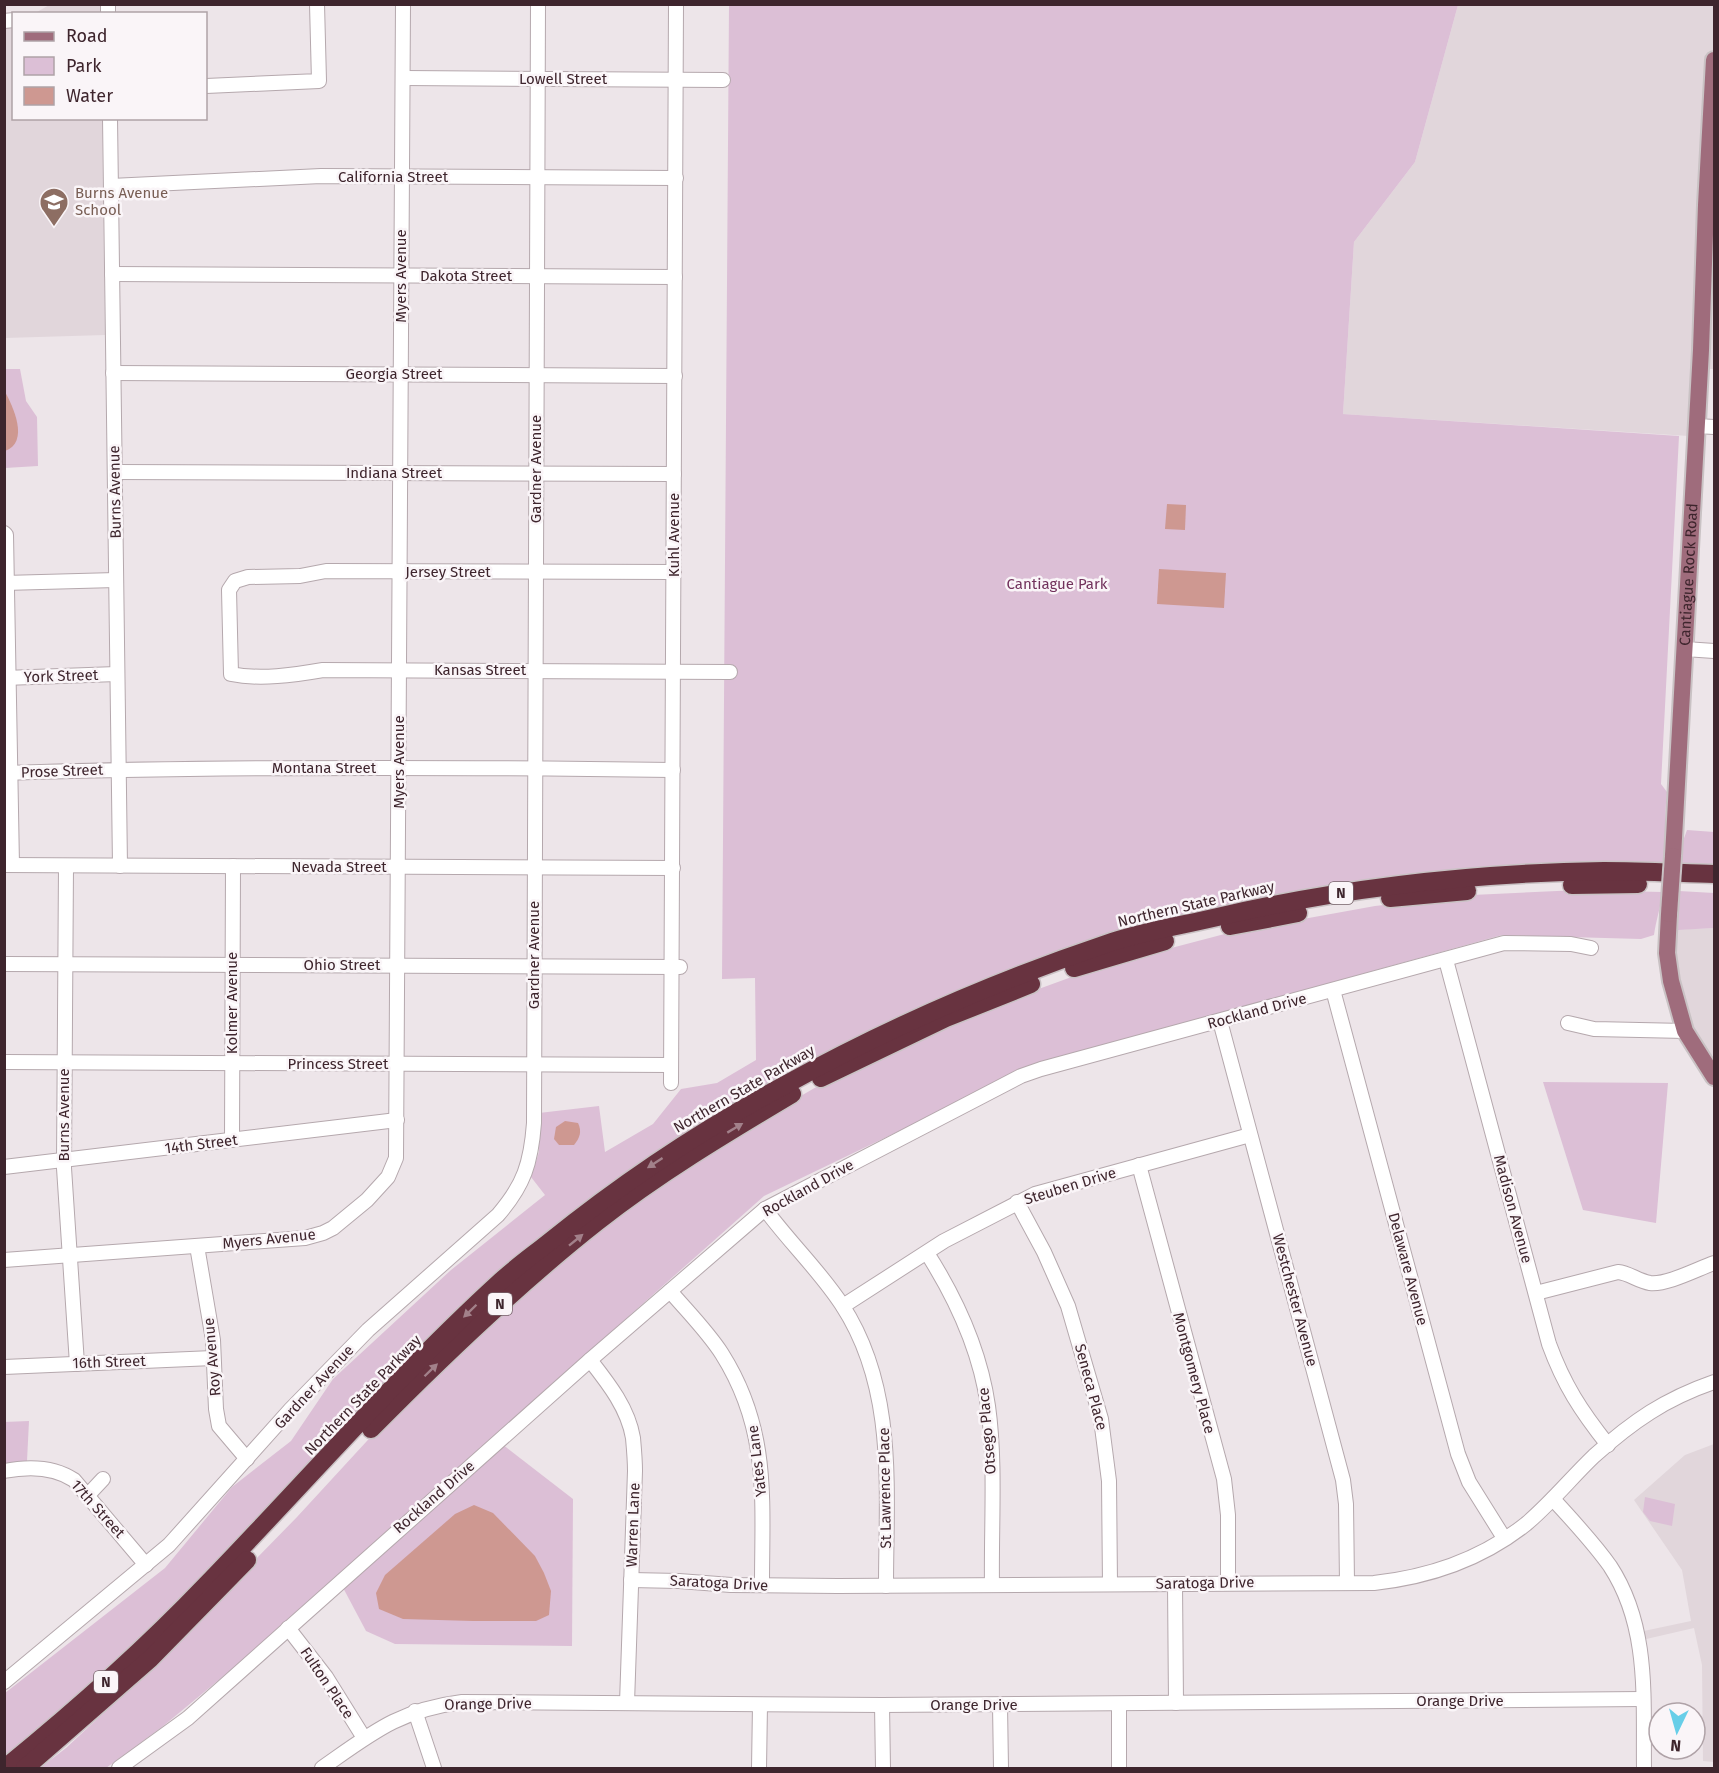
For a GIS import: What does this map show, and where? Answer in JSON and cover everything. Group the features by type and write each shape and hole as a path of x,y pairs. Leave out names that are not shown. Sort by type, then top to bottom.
{"highway":[{"name":"Northern State Parkway","path":"5,1768 90,1697 180,1611 426,1354 504,1278 588,1210 642,1172 737,1111 878,1036 981,997 1118,940 1257,908 1421,882 1494,876 1606,871 1714,874"},
{"name":"Northern State Parkway","path":"981,997 1161,942 1239,924 1379,899 1525,885 1625,884 1714,887"},
{"name":"Northern State Parkway","path":"25,1768 95,1709 172,1638 410,1390 486,1317 558,1254 599,1221 687,1158 725,1134 801,1088 945,1011"}],"main road":[{"name":"Cantiague Rock Road","path":"1714,60 1697,426 1667,952 1685,1031 1714,1077"}],"street":[{"path":"207,86 319,81 317,4"},
{"name":"Myers Avenue","path":"4,1260 305,1238 333,1228 367,1200 388,1177 396,1158 403,4"},
{"name":"Gardner Avenue","path":"4,1682 169,1545 290,1410 369,1330 498,1215 511,1199 525,1175 532,1151 534,1065 538,4"},
{"name":"Kuhl Avenue","path":"671,1083 676,967 673,868 673,671 676,4"},
{"name":"Lowell Street","path":"404,78 723,80"},
{"name":"Burns Avenue","path":"110,120 120,866"},
{"name":"California Street","path":"111,186 321,176 676,178"},
{"name":"Dakota Street","path":"112,274 675,277"},
{"name":"Georgia Street","path":"113,373 675,376"},
{"path":"1697,426 1714,426"},
{"name":"Indiana Street","path":"115,471 674,474"},
{"path":"4,533 6,535 8,865"},
{"name":"Jersey Street","path":"231,674 229,590 235,581 248,577 300,576 326,571 674,572"},
{"path":"6,583 116,580"},
{"path":"1685,649 1714,651"},
{"name":"Kansas Street","path":"231,674 244,676 299,674 323,670 730,672"},
{"name":"York Street","path":"7,678 117,674"},
{"name":"Montana Street","path":"119,770 673,770"},
{"name":"Prose Street","path":"7,773 119,770"},
{"name":"Nevada Street","path":"8,865 673,868"},
{"name":"Burns Avenue","path":"66,866 64,1160 77,1364"},
{"name":"Kolmer Avenue","path":"232,1140 233,866"},
{"name":"Rockland Drive","path":"119,1768 188,1718 590,1360 765,1209 1021,1076 1041,1069 1504,943 1571,944 1592,948"},
{"name":"Madison Avenue","path":"1446,960 1549,1344 1560,1374 1575,1402 1608,1445"},
{"name":"Ohio Street","path":"4,964 676,967"},
{"name":"Delaware Avenue","path":"1333,990 1458,1454 1469,1482 1504,1538"},
{"name":"Westchester Avenue","path":"1220,1021 1343,1480 1346,1504 1347,1582"},
{"path":"1568,1023 1594,1029 1685,1031"},
{"name":"Princess Street","path":"4,1062 671,1065"},
{"name":"14th Street","path":"4,1167 397,1120"},
{"name":"Steuben Drive","path":"843,1306 944,1241 1017,1202 1051,1189 1250,1135"},
{"name":"Montgomery Place","path":"1139,1165 1224,1479 1228,1515 1228,1583"},
{"name":"Seneca Place","path":"1017,1202 1044,1252 1068,1306 1101,1419 1109,1481 1110,1584"},
{"name":"St Lawrence Place","path":"765,1209 843,1306 865,1351 883,1414 886,1444 886,1586"},
{"name":"Roy Avenue","path":"197,1246 213,1340 219,1426 247,1459"},
{"name":"Otsego Place","path":"927,1253 947,1284 961,1312 975,1350 985,1391 991,1445 992,1585"},
{"path":"1536,1293 1618,1272 1627,1273 1639,1280 1659,1283 1714,1263"},
{"name":"Yates Lane","path":"670,1291 721,1352 736,1377 751,1415 758,1443 762,1478 762,1585"},
{"name":"16th Street","path":"4,1367 213,1358"},
{"name":"Warren Lane","path":"590,1360 616,1395 633,1438 635,1471 627,1703"},
{"name":"Saratoga Drive","path":"631,1580 762,1585 886,1586 1396,1580 1440,1571 1481,1553 1525,1525 1594,1457 1645,1414 1678,1396 1714,1382"},
{"name":"17th Street","path":"4,1471 53,1469 74,1480 146,1565"},
{"path":"88,1496 103,1479"},
{"path":"1553,1499 1597,1548 1611,1569 1634,1619 1641,1646 1643,1667 1644,1768"},
{"path":"1175,1584 1176,1703"},
{"name":"Fulton Place","path":"288,1628 326,1677 364,1738"},
{"name":"Orange Drive","path":"322,1768 389,1722 436,1705 462,1702 882,1705 1643,1700"},
{"path":"1000,1704 1001,1768"},
{"path":"1119,1704 1119,1768"},
{"path":"759,1768 760,1705"},
{"path":"882,1705 883,1768"},
{"path":"415,1711 434,1768"}],"shaded area":[{"path":"51,4 101,5 101,12 37,12"},
{"path":"1458,5 1714,5 1714,369 1694,369 1689,436 1343,414 1354,242 1415,162"},
{"name":"Burns Avenue School","path":"12,24 12,120 102,120 105,335 5,338 4,25"},
{"path":"1714,928 1714,1077 1685,1031 1668,930"},
{"path":"1714,1444 1714,1762 1703,1761 1707,1761 1707,1701 1702,1701 1702,1665 1694,1628 1642,1640 1639,1632 1691,1621 1682,1570 1634,1500 1685,1455"}],"green space":[{"name":"Cantiague Park","path":"729,5 1458,5 1415,162 1354,242 1343,414 1679,436 1661,784 1667,792 1664,867 1342,884 991,978 992,1006 1099,967 1236,931 1375,906 1472,895 1579,890 1662,892 1654,935 1641,939 1502,935 1038,1064 764,1196 232,1669 162,1727 106,1768 40,1768 66,1748 125,1693 297,1517 401,1404 447,1359 619,1212 742,1130 818,1086 884,1053 895,1052 943,1028 952,995 709,1125 248,1533 64,1709 5,1757 5,1693 165,1568 232,1487 291,1441 333,1379 451,1270 545,1195 531,1177 539,1152 539,1113 599,1106 605,1152 653,1124 681,1089 717,1083 756,1060 755,978 722,979"},
{"path":"4,369 20,369 26,401 37,417 38,466 5,468"},
{"path":"1687,830 1714,832 1714,869 1681,868 1683,841"},
{"path":"1679,891 1714,893 1714,928 1678,930"},
{"path":"1543,1082 1668,1083 1656,1223 1583,1210"},
{"path":"29,1421 27,1461 5,1467 4,1422"},
{"path":"498,1441 573,1499 572,1646 395,1644 366,1631 340,1582"},
{"path":"1645,1497 1675,1504 1672,1526 1650,1521 1643,1512"}],"water":[{"path":"4,390 15,414 18,432 13,446 5,451"},
{"path":"1167,504 1186,505 1185,530 1165,529"},
{"path":"1159,569 1226,573 1224,608 1157,604"},
{"path":"565,1121 578,1123 580,1134 574,1145 559,1145 554,1139 556,1127"},
{"path":"474,1505 493,1513 535,1556 551,1591 549,1615 536,1621 403,1619 379,1609 376,1593 385,1575 455,1514"}],"place":[{"name":"Burns Avenue School","path":"54,228"}]}
